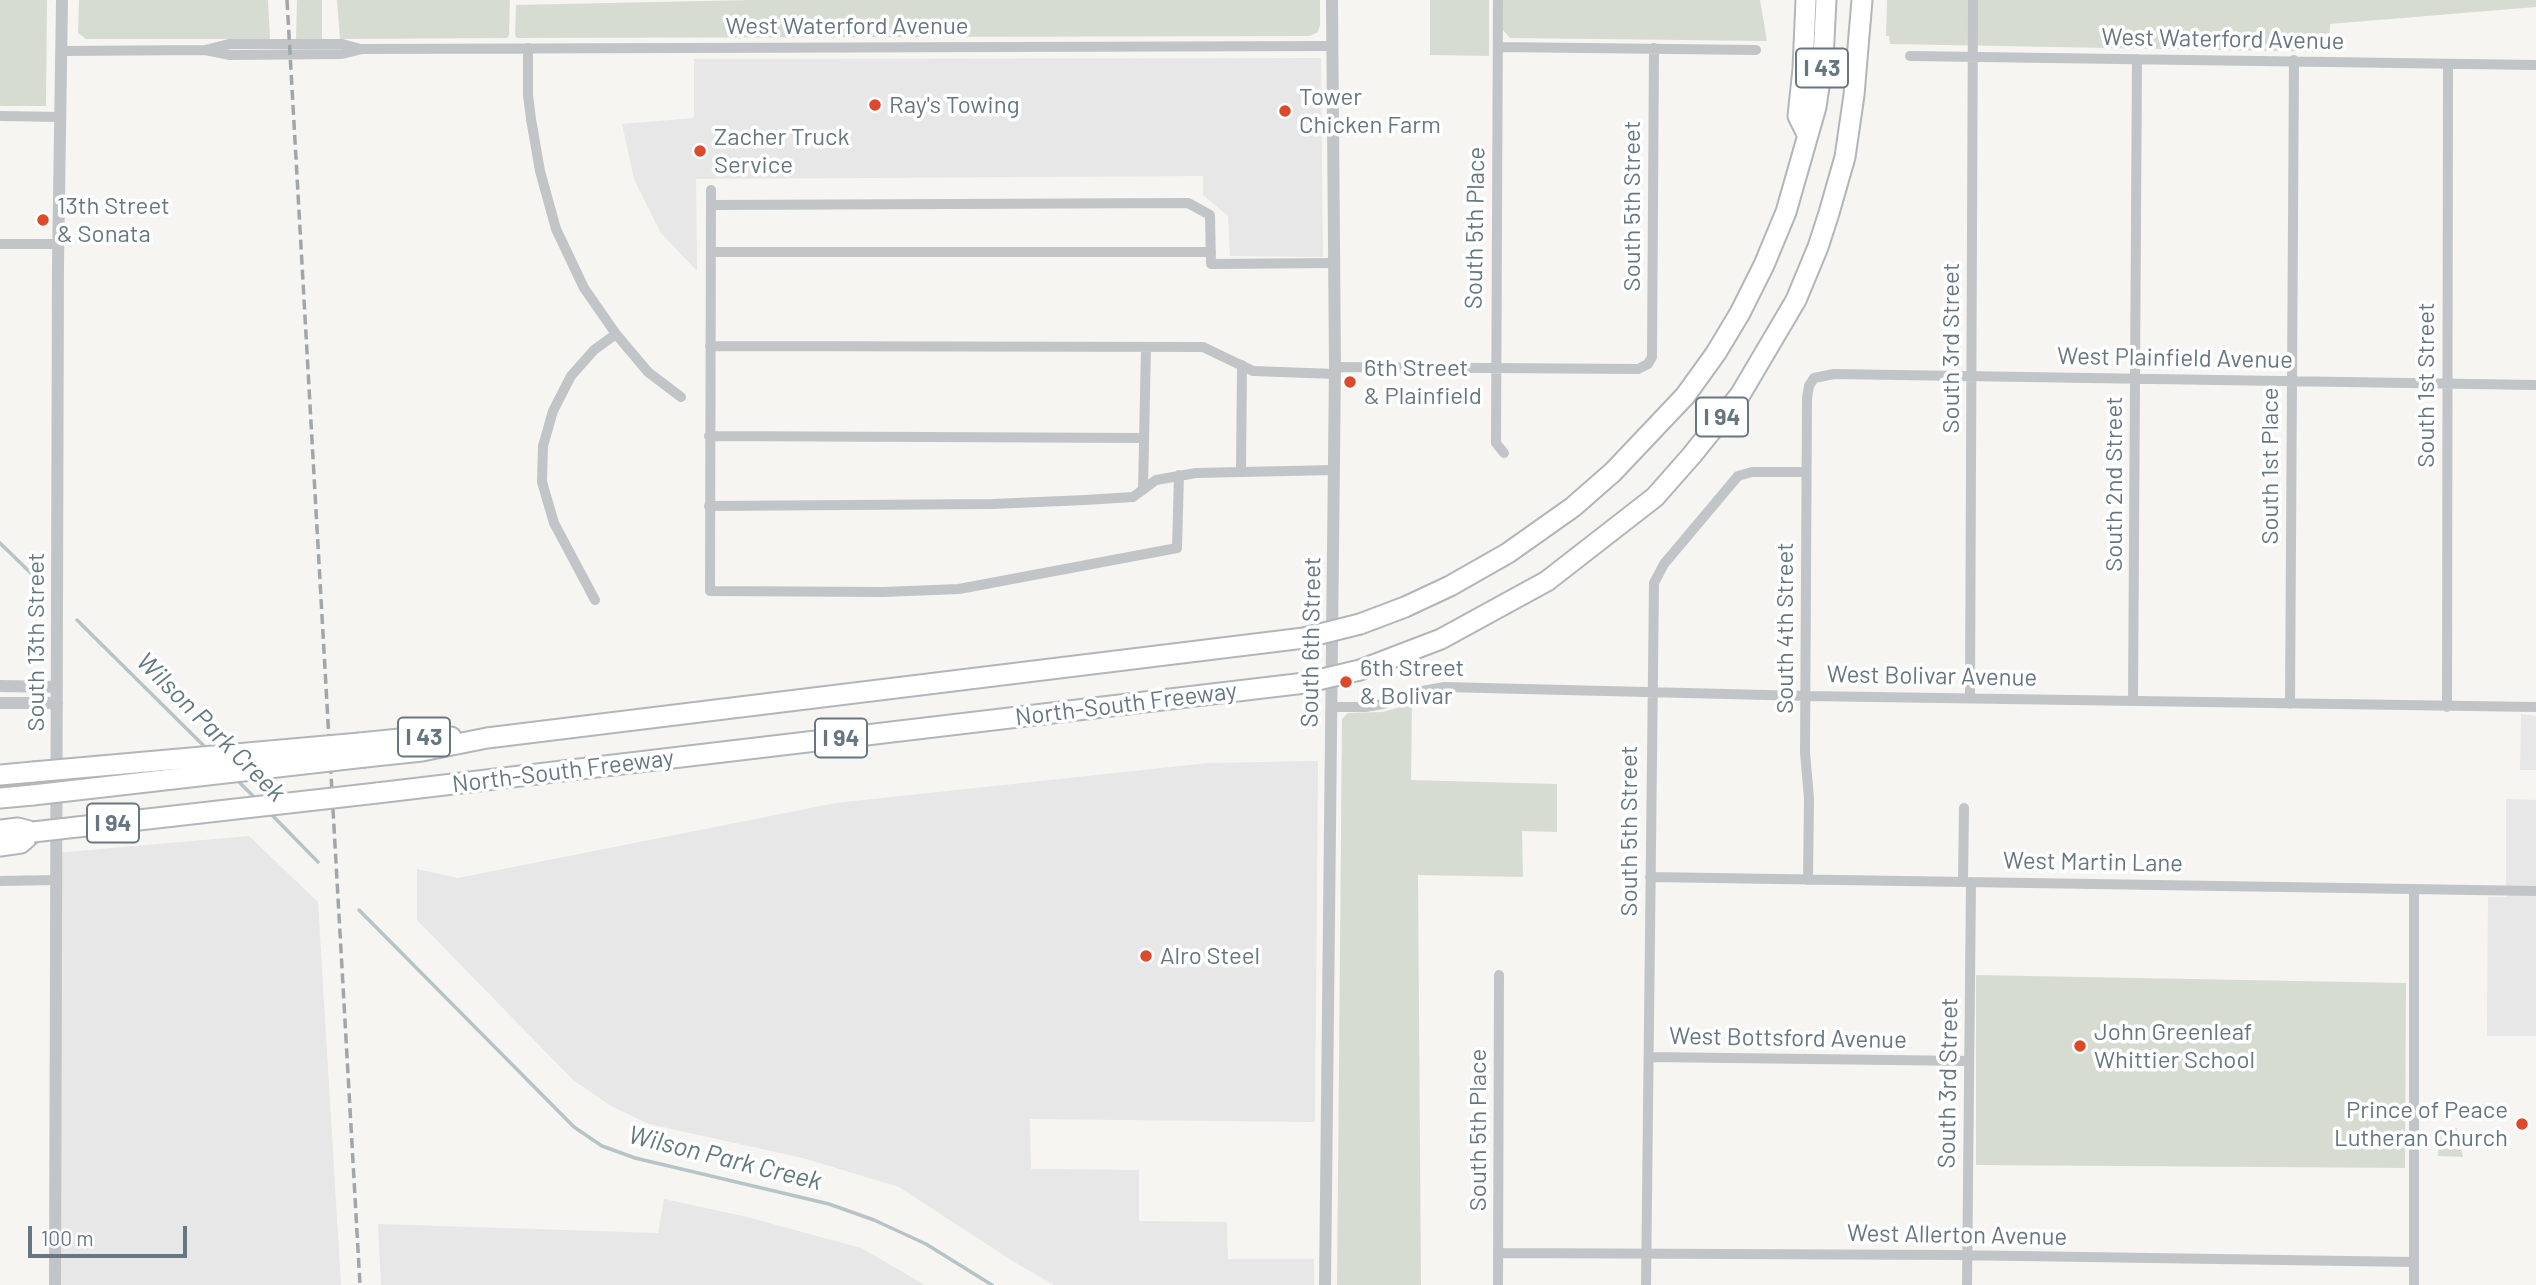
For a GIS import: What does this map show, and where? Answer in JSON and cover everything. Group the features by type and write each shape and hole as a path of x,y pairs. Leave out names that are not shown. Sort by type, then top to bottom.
{"highway":[{"path":"1806,0 1798,116 1807,134"},
{"name":"North-South Freeway","path":"0,798 363,750 422,751 487,738 1304,639 1360,624 1405,607 1450,586 1508,553 1573,507 1613,472 1669,414 1716,353 1764,265 1790,200 1816,107 1823,59 1826,0"},
{"name":"North-South Freeway","path":"0,830 18,828 33,832 1304,683 1360,670 1441,639 1547,582 1655,497 1740,395 1796,300 1829,213 1845,157 1863,0"},
{"path":"0,775 198,759 363,750"},
{"path":"0,846 21,843 33,832"}],"street":[{"name":"South 13th Street","path":"55,1285 58,244 62,0"},
{"name":"South 6th Street","path":"1325,1285 1335,370 1332,0"},
{"name":"South 5th Place","path":"1498,0 1495,369 1496,443 1504,453"},
{"name":"South 3rd Street","path":"1970,697 1973,0"},
{"name":"West Waterford Avenue","path":"61,51 205,50 229,44 342,44 362,49 1332,46"},
{"path":"1498,47 1756,50"},
{"path":"528,48 531,119 540,171 556,229 584,288 616,334 648,372 681,397"},
{"name":"South 5th Street","path":"1495,369 1638,369 1652,357 1654,48"},
{"name":"West Waterford Avenue","path":"1910,56 2536,65"},
{"name":"South 2nd Street","path":"2133,700 2137,59"},
{"name":"South 1st Place","path":"2290,704 2294,60"},
{"name":"South 1st Street","path":"2447,706 2448,64"},
{"path":"0,117 61,117"},
{"path":"711,190 710,591 883,592 958,589 1177,548 1180,475"},
{"path":"711,205 1188,203 1210,215 1211,264 1335,263"},
{"path":"0,244 58,244"},
{"path":"710,252 1211,252"},
{"path":"595,600 554,523 542,482 543,446 553,411 571,376 594,350 616,334"},
{"path":"710,346 1202,348 1253,372 1495,369"},
{"path":"1143,490 1146,347"},
{"path":"1241,365 1241,471"},
{"name":"West Plainfield Avenue","path":"1814,377 1828,374 2536,385"},
{"name":"South 4th Street","path":"1808,880 1807,391 1814,377"},
{"path":"709,436 1144,438"},
{"path":"709,506 992,504 1133,497 1156,480 1196,472 1334,470"},
{"name":"South 5th Street","path":"1646,1285 1652,590 1656,576 1664,564 1738,476 1752,472 1807,472"},
{"path":"0,686 57,687"},
{"name":"West Bolivar Avenue","path":"1331,707 1374,705 1444,687 1807,696 2536,707"},
{"path":"0,703 57,703"},
{"name":"South 3rd Street","path":"1964,808 1969,1061 1967,1285"},
{"name":"West Martin Lane","path":"1650,877 2536,891"},
{"path":"0,881 56,880"},
{"path":"2413,889 2414,1285"},
{"name":"South 5th Place","path":"1498,1285 1499,975"},
{"name":"West Bottsford Avenue","path":"1649,1057 1969,1061"},
{"name":"West Allerton Avenue","path":"1498,1253 1967,1255 2414,1262"}],"shaded area":[{"path":"0,0 47,0 46,106 0,106"},
{"path":"79,0 268,0 270,39 86,39 78,33"},
{"path":"297,0 322,0 322,39 296,39"},
{"path":"337,0 510,0 509,35 507,38 340,39"},
{"path":"750,0 1320,0 1320,25 1318,32 1310,36 517,38 515,35 516,5"},
{"path":"1430,0 1489,0 1489,56 1430,55"},
{"path":"1503,0 1760,0 1767,41 1510,38 1503,30"},
{"path":"1887,0 2536,0 2536,7 2330,24 2329,52 1890,44 1889,36 1886,36"},
{"path":"1321,58 1323,257 1230,256 1228,216 1203,195 1203,176 696,179 697,271 661,233 634,179 622,124 694,118 694,59"},
{"path":"1412,704 1411,780 1557,784 1557,832 1522,831 1523,877 1418,875 1421,1285 1337,1285 1342,719 1348,713 1382,712"},
{"path":"2521,714 2536,716 2536,770 2520,770"},
{"path":"1318,761 1315,1122 1030,1119 1031,1169 1139,1170 1139,1221 1227,1222 1228,1259 1314,1259 1314,1285 1054,1285 899,1187 803,1158 649,1124 611,1106 573,1080 417,920 417,869 458,878 836,803 1208,763"},
{"path":"2506,799 2536,800 2536,1036 2487,1036 2488,897 2506,897"},
{"path":"249,836 318,902 341,1285 55,1285 56,853"},
{"path":"1976,975 2406,983 2405,1168 1976,1165"},
{"path":"2439,1128 2457,1128 2463,1157 2438,1156"},
{"path":"664,1199 747,1217 861,1248 925,1285 381,1285 378,1224 658,1233"}],"waterway":[{"name":"Wilson Park Creek","path":"0,543 39,581"},
{"name":"Wilson Park Creek","path":"77,620 206,748"},
{"name":"Wilson Park Creek","path":"236,779 255,798"},
{"name":"Wilson Park Creek","path":"268,811 318,862"},
{"name":"Wilson Park Creek","path":"359,910 574,1127 602,1146 635,1158 829,1204 874,1220 926,1244 992,1285"}],"railway":[{"path":"287,0 360,1285"}],"place":[{"name":"Ray's Towing","path":"875,105"},
{"name":"Tower Chicken Farm","path":"1285,111"},
{"name":"Zacher Truck Service","path":"700,151"},
{"name":"13th Street & Sonata","path":"43,220"},
{"name":"6th Street & Plainfield","path":"1350,382"},
{"name":"6th Street & Bolivar","path":"1346,682"},
{"name":"Alro Steel","path":"1146,956"},
{"name":"John Greenleaf Whittier School","path":"2080,1046"},
{"name":"Prince of Peace Lutheran Church","path":"2522,1124"}]}
